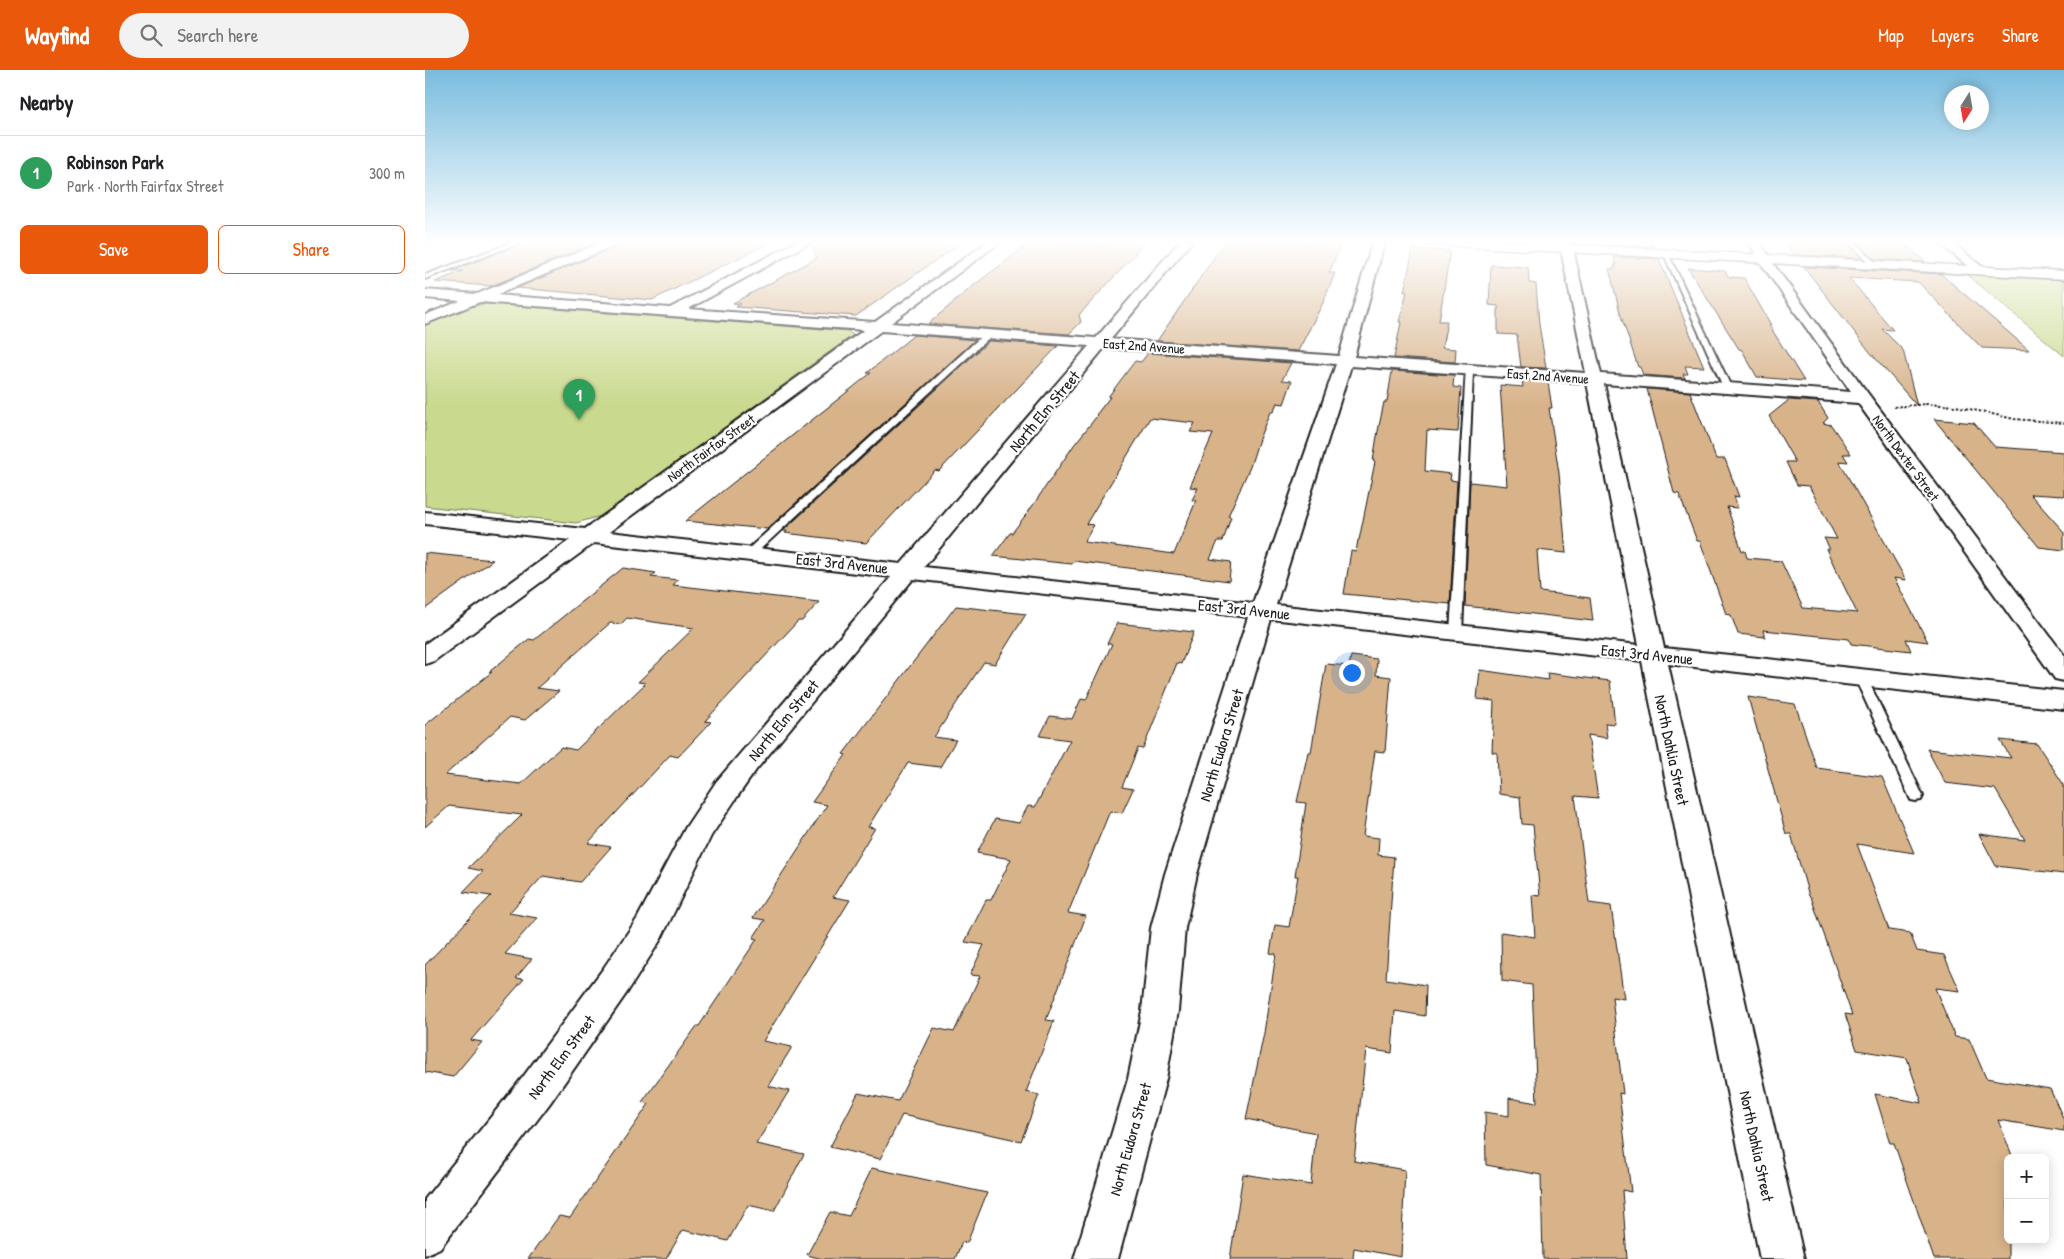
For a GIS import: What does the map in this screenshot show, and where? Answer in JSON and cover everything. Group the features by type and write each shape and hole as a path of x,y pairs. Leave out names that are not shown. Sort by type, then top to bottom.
{"street":[{"name":"East 2nd Avenue","path":"444,295 1595,379 1865,402"},
{"path":"425,320 483,295"},
{"path":"671,312 703,295"},
{"name":"North Fairfax Street","path":"425,656 921,295"},
{"name":"North Elm Street","path":"425,1233 561,1060 605,998 648,931 696,836 716,802 746,763 908,570 1142,295"},
{"name":"North Eudora Street","path":"1096,1259 1147,1079 1160,1011 1168,928 1181,874 1262,611 1345,361 1363,295"},
{"name":"North Dahlia Street","path":"1577,295 1782,1259"},
{"name":"North Dexter Street","path":"1791,295 1865,402 2064,673"},
{"name":"East 3rd Avenue","path":"425,518 908,570 2064,700"}],"lane":[{"path":"1684,295 1728,389"},
{"path":"750,553 988,335"},
{"path":"1456,633 1469,370"},
{"path":"1861,678 1916,796"}],"path":[{"path":"1865,402 1901,407 1927,404 1956,406 2030,421 2064,423"}],"green space":[{"path":"1992,295 2064,295 2064,356"},
{"path":"487,304 848,331 853,335 601,516 576,523 425,506 425,325 469,307"}],"building":[{"path":"601,295 661,295 652,300"},
{"path":"747,295 885,295 856,316 736,307 741,304 733,303"},
{"path":"962,295 1097,295 1079,315 1081,322 1069,334 928,324"},
{"path":"1188,295 1326,295 1298,351 1157,341"},
{"path":"1406,295 1443,295 1439,321 1447,321 1442,348 1456,349 1455,362 1394,358 1401,322 1399,322"},
{"path":"1489,295 1537,295 1546,368 1521,367 1517,335 1498,334 1498,306 1489,305"},
{"path":"1616,295 1674,295 1704,367 1685,366 1688,374 1683,374 1685,378 1643,375 1640,367 1638,367"},
{"path":"1705,295 1754,295 1771,325 1769,325 1804,381 1757,377 1742,350 1739,349"},
{"path":"1826,295 1864,295 1893,330 1882,329 1903,350 1917,406 1870,352"},
{"path":"1931,295 1966,295 2029,350 1982,348"},
{"path":"914,335 975,340 767,529 685,521 871,373 867,373"},
{"path":"989,341 1058,346 939,471 935,470 866,543 785,533 787,531 783,531"},
{"path":"1148,353 1291,363 1282,380 1292,381 1284,404 1277,403 1273,412 1270,412 1250,467 1228,516 1231,517 1223,541 1218,541 1210,559 1231,562 1229,581 1074,561 1072,564 993,556 1031,508 1135,361 1141,362","holes":["1150,418 1195,423 1190,432 1213,434 1190,487 1198,488 1192,500 1196,501 1174,554 1084,542 1094,525 1086,524"]},
{"path":"1392,371 1454,375 1453,387 1461,388 1458,432 1427,430 1425,471 1451,474 1450,480 1457,481 1450,604 1344,594 1351,551 1356,552 1359,540 1375,462 1373,461 1377,436 1384,402 1387,402"},
{"path":"1522,380 1548,382 1552,408 1549,408 1559,473 1566,553 1537,550 1540,592 1590,598 1593,621 1465,606 1470,482 1507,486 1500,385 1523,387"},
{"path":"1647,389 1690,392 1716,459 1725,459 1739,497 1734,496 1738,508 1727,507 1742,551 1745,551 1747,558 1781,561 1803,608 1857,613 1826,549 1830,549 1824,538 1837,539 1809,486 1797,485 1786,462 1795,462 1769,416 1789,400 1818,402 1828,418 1823,423 1831,425 1851,454 1843,454 1848,462 1839,461 1906,580 1894,578 1928,642 1906,639 1911,651 1851,644 1849,639 1763,630 1765,637 1738,634 1731,615 1726,614 1700,541 1697,541 1679,494 1674,493"},
{"path":"1934,419 1974,423 1995,447 2064,452 2064,496 2030,494 2064,532 2064,550 2039,547"},
{"path":"425,553 493,560 425,609"},
{"path":"623,568 656,573 651,577 678,580 673,585 819,602 802,621 798,621 705,721 711,722 678,757 670,755 588,843 611,847 580,882 543,876 509,913 537,918 505,954 532,959 516,978 524,979 471,1040 482,1042 453,1077 425,1072 425,965 491,896 463,892 483,871 468,868 522,815 449,806 425,827 425,725 492,672 489,672 529,639 534,640","holes":["627,618 694,628 638,682 646,683 576,750 561,747 521,784 445,775 510,717 525,720 559,691 537,688 610,623 621,624"]},
{"path":"956,606 1026,614 995,664 984,662 934,737 956,740 940,767 908,763 868,827 875,828 833,897 850,900 763,1041 792,1047 768,1086 789,1091 756,1144 804,1154 774,1211 748,1205 728,1241 683,1230 666,1259 528,1259 559,1216 570,1218 649,1104 642,1102 697,1026 699,1026 757,939 753,938 765,920 753,918 827,805 812,802 846,755 843,754"},
{"path":"1117,623 1194,632 1181,664 1177,663 1143,749 1138,748 1122,787 1133,789 1122,813 1110,811 1068,913 1086,916 1046,1020 1054,1021 1026,1092 1039,1095 1021,1141 902,1115 880,1159 830,1147 858,1093 898,1101 934,1028 954,1032 980,976 970,975 984,945 965,942 986,900 991,900 1011,859 977,853 995,819 1019,823 1028,806 1035,807 1070,740 1040,736 1050,716 1072,719 1081,699 1086,700 1112,644 1107,644"},
{"path":"1351,656 1377,659 1376,675 1391,677 1385,752 1375,751 1363,836 1379,838 1378,855 1394,857 1386,979 1426,985 1425,1016 1395,1011 1392,1053 1366,1049 1354,1161 1405,1170 1401,1257 1354,1248 1353,1259 1230,1259 1243,1174 1311,1185 1316,1133 1246,1119 1264,1033 1276,954 1270,953 1275,925 1289,927 1298,876 1295,876 1306,803 1297,802 1308,752 1311,752 1326,664 1349,666"},
{"path":"1480,670 1548,680 1547,673 1610,681 1615,724 1605,723 1607,738 1588,735 1598,798 1575,796 1589,903 1611,906 1624,999 1612,997 1623,1094 1619,1093 1631,1192 1622,1190 1627,1259 1543,1259 1541,1175 1486,1165 1485,1112 1509,1116 1509,1098 1537,1103 1532,985 1502,981 1501,932 1535,937 1532,895 1540,896 1533,825 1522,824 1520,797 1499,794 1497,753 1492,752 1494,701 1477,699"},
{"path":"1748,697 1795,704 1817,768 1882,777 1914,853 1857,844 1889,930 1910,933 1917,951 1944,955 1960,991 1935,988 1955,1037 1969,1039 1986,1078 2050,1089 2064,1120 2064,1131 1998,1120 2011,1154 2004,1154 2004,1244 2008,1244 2008,1259 1934,1259 1894,1143 1890,1143 1875,1094 1922,1103 1907,1058 1857,1050 1845,1014 1852,1015 1811,897 1809,896 1791,834 1786,834"},
{"path":"2000,740 2037,744 2064,785 2064,874 1996,866 1979,834 2025,840 1995,789 1945,783 1927,749 2011,758"},
{"path":"872,1168 987,1193 967,1243 962,1242 955,1259 823,1259 807,1255 830,1212 849,1216"}],"place":[{"name":"Robinson Park","path":"579,420"}]}
